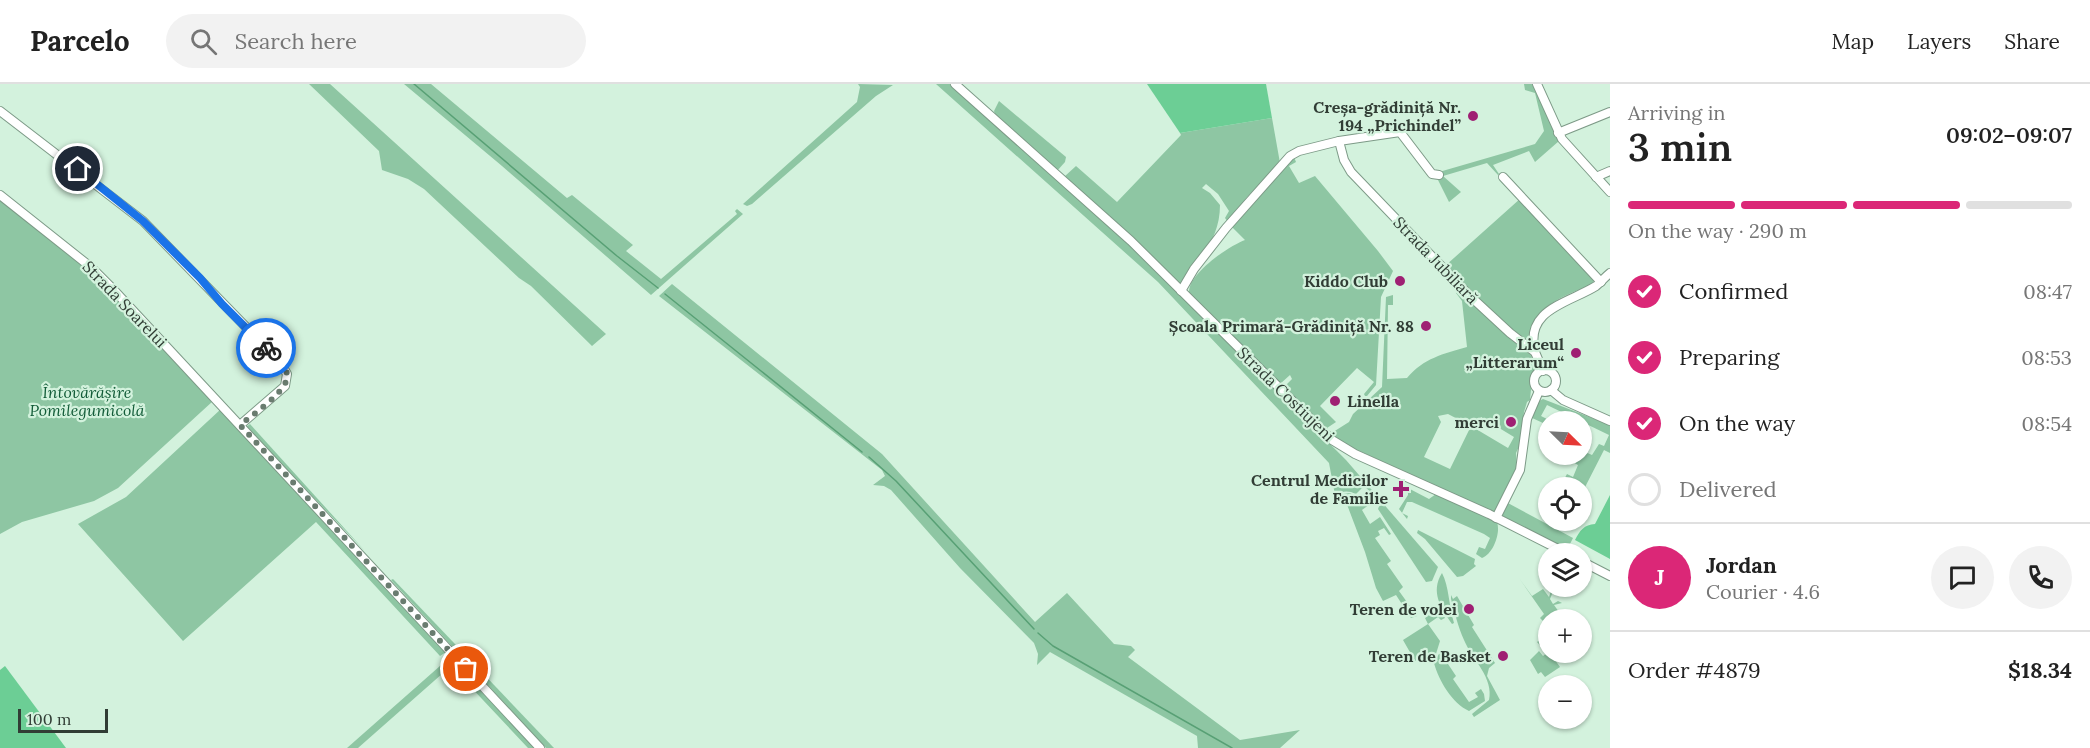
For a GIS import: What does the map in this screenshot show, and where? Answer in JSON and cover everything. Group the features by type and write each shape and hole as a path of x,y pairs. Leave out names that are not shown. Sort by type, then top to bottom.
{"street":[{"name":"Strada Costiujeni","path":"955,84 1114,225 1335,442 1355,454 1546,543"},
{"path":"1537,84 1558,133 1610,192"},
{"path":"0,111 143,221 280,362 287,374 285,386 240,425"},
{"path":"1558,133 1610,112"},
{"path":"1181,291 1194,269 1226,228 1283,162 1299,151 1339,141 1400,132 1432,174 1439,175"},
{"name":"Strada Jubiliară","path":"1339,141 1344,160 1351,172 1470,296 1510,333 1535,352 1543,371"},
{"path":"1596,177 1610,171"},
{"path":"1503,177 1600,282"},
{"name":"Strada Soarelui","path":"0,195 92,267 540,748"},
{"path":"1535,352 1533,345 1535,330 1546,313 1556,305 1600,282 1610,273"},
{"path":"1543,371 1550,372 1555,377 1555,385 1551,390 1539,391 1534,379 1537,374 1543,371"},
{"path":"1551,390 1563,400 1610,421"},
{"path":"1496,518 1520,470 1527,418 1539,391"},
{"path":"1592,567 1610,576"}],"green space":[{"path":"309,84 330,84 606,334 592,346 531,286 519,278 424,189 408,179 382,170 379,151"},
{"path":"404,84 431,84 567,198 572,195 633,245 626,251 661,279 737,214 735,211 737,209 743,214 651,295"},
{"path":"858,84 893,85 876,96 752,204 747,206 743,204 857,102 860,87"},
{"path":"936,84 950,84 1128,243 1346,460 1378,497 1364,486 1356,494 1345,491 1335,495 1329,463 1158,282"},
{"path":"1147,84 1266,84 1272,118 1180,133"},
{"path":"1524,84 1532,84 1559,141 1535,162 1529,151 1493,165 1498,175 1487,163 1443,176 1461,192 1449,202 1437,178 1439,172 1535,144 1544,131 1535,93 1525,90"},
{"path":"999,101 1066,157 1065,162 1057,171 996,117 994,111"},
{"path":"1272,118 1280,163 1247,197 1228,222 1225,218 1229,211 1218,194 1206,184 1202,188 1210,193 1220,205 1217,227 1203,256 1183,283 1179,284 1064,177 1076,166 1117,202 1181,135 1180,133"},
{"path":"1294,157 1296,162 1289,166 1299,183 1315,176 1393,271 1381,297 1376,385 1365,396 1364,394 1374,382 1357,368 1320,406 1336,422 1327,428 1324,428 1285,390 1285,386 1292,379 1290,375 1280,384 1189,292 1202,269 1220,254 1245,240 1232,227"},
{"name":"Întovărășire Pomilegumicolă","path":"0,197 91,269 213,401 118,488 94,501 22,522 0,534"},
{"path":"1521,198 1594,279 1592,285 1562,297 1548,306 1538,317 1523,342 1445,266"},
{"path":"672,284 882,454 1035,622 1067,593 1114,644 1131,646 1135,650 1128,657 1240,740 1300,730 1280,748 1198,748 1197,736 1050,652 1037,665 1038,654 1034,643 960,568 891,490 884,486 873,485 885,476 882,470 659,296"},
{"path":"1460,289 1530,354 1537,371 1532,379 1530,400 1524,412 1521,442 1516,453 1517,466 1495,513 1344,444 1330,434 1349,422 1353,414 1382,387 1386,297 1393,295 1393,305 1388,305 1387,379 1407,378 1427,361 1467,347 1462,301 1456,293","holes":["1448,414 1471,426 1450,469 1424,457 1441,422 1438,416","1481,417 1514,437 1508,448 1476,429"]},
{"path":"1543,399 1574,411 1559,411 1547,405 1544,411 1538,411 1538,421 1530,417 1539,401"},
{"name":"Întovărășire Pomilegumicolă","path":"221,409 446,652 440,656 316,522 183,641 78,524 126,497"},
{"path":"1592,418 1610,425 1610,453 1604,450 1590,477 1573,477 1578,465 1592,465 1592,455 1599,444 1604,446 1609,435 1592,427"},
{"path":"250,424 364,550 246,427"},
{"path":"1408,488 1429,499 1436,494 1497,522 1497,537 1493,548 1482,558 1476,554 1479,547 1485,549 1490,538 1484,534 1412,502 1407,502 1402,513 1399,509 1408,495"},
{"path":"1350,493 1360,504 1365,499 1370,504 1362,510 1370,524 1380,517 1391,534 1389,535 1384,528 1378,531 1380,535 1375,538 1391,561 1387,564 1403,587 1399,591 1417,616 1411,618 1396,595 1383,601 1376,588 1343,494"},
{"path":"1610,495 1610,559 1592,549 1592,543 1581,543 1575,540 1581,531 1592,531 1592,525 1595,524"},
{"path":"1381,501 1438,567 1432,581 1426,582 1378,509"},
{"path":"1506,502 1538,519 1538,531 1560,531 1573,538 1570,543 1553,543 1502,518"},
{"path":"1418,530 1475,559 1476,566 1463,576 1457,577 1425,539 1417,533"},
{"path":"1442,573 1454,623 1452,624 1438,600 1437,587"},
{"path":"1519,578 1532,596 1538,592 1538,597 1551,597 1553,604 1558,601 1562,603 1554,605 1557,609 1541,609"},
{"path":"393,579 554,748 546,748 391,580"},
{"path":"1451,595 1453,599 1457,596 1474,625 1472,627 1495,663 1489,668 1487,676 1500,700 1474,717 1472,714 1489,700 1490,692 1485,676 1462,635"},
{"path":"1436,610 1440,611 1445,618 1441,620 1438,617 1428,624 1425,618"},
{"path":"1428,624 1440,641 1435,657 1432,659 1428,653 1415,661 1403,640"},
{"path":"1440,652 1456,676 1453,679 1469,702 1478,697 1475,693 1481,689 1485,701 1469,711 1457,703 1443,684 1434,663"},
{"path":"1538,652 1538,663 1557,663 1560,667 1548,675 1543,675 1541,672 1538,674 1530,660"},
{"path":"449,658 535,748 528,748 451,666 358,748 347,748"},
{"path":"5,666 66,748 0,748 0,670"}],"waterway":[{"path":"414,84 658,288"},
{"path":"665,294 862,452"},
{"path":"869,457 896,481 1034,629"},
{"path":"1038,633 1053,646 1232,748"}],"way so far":[{"path":"266,348 285,370 288,377 287,382 282,390 240,425 466,669"}],"place":[{"name":"Creșa-grădiniță Nr. 194 „Prichindel”","path":"1473,116"},
{"name":"Kiddo Club","path":"1400,281"},
{"name":"Școala Primară-Grădiniță Nr. 88","path":"1426,326"},
{"name":"Liceul „Litterarum“","path":"1576,353"},
{"name":"Linella","path":"1335,401"},
{"name":"merci","path":"1511,422"},
{"name":"Centrul Medicilor de Familie","path":"1401,489"},
{"name":"Teren de volei","path":"1469,609"},
{"name":"Teren de Basket","path":"1503,656"}],"route":[{"path":"78,169 143,221 266,348"}]}
